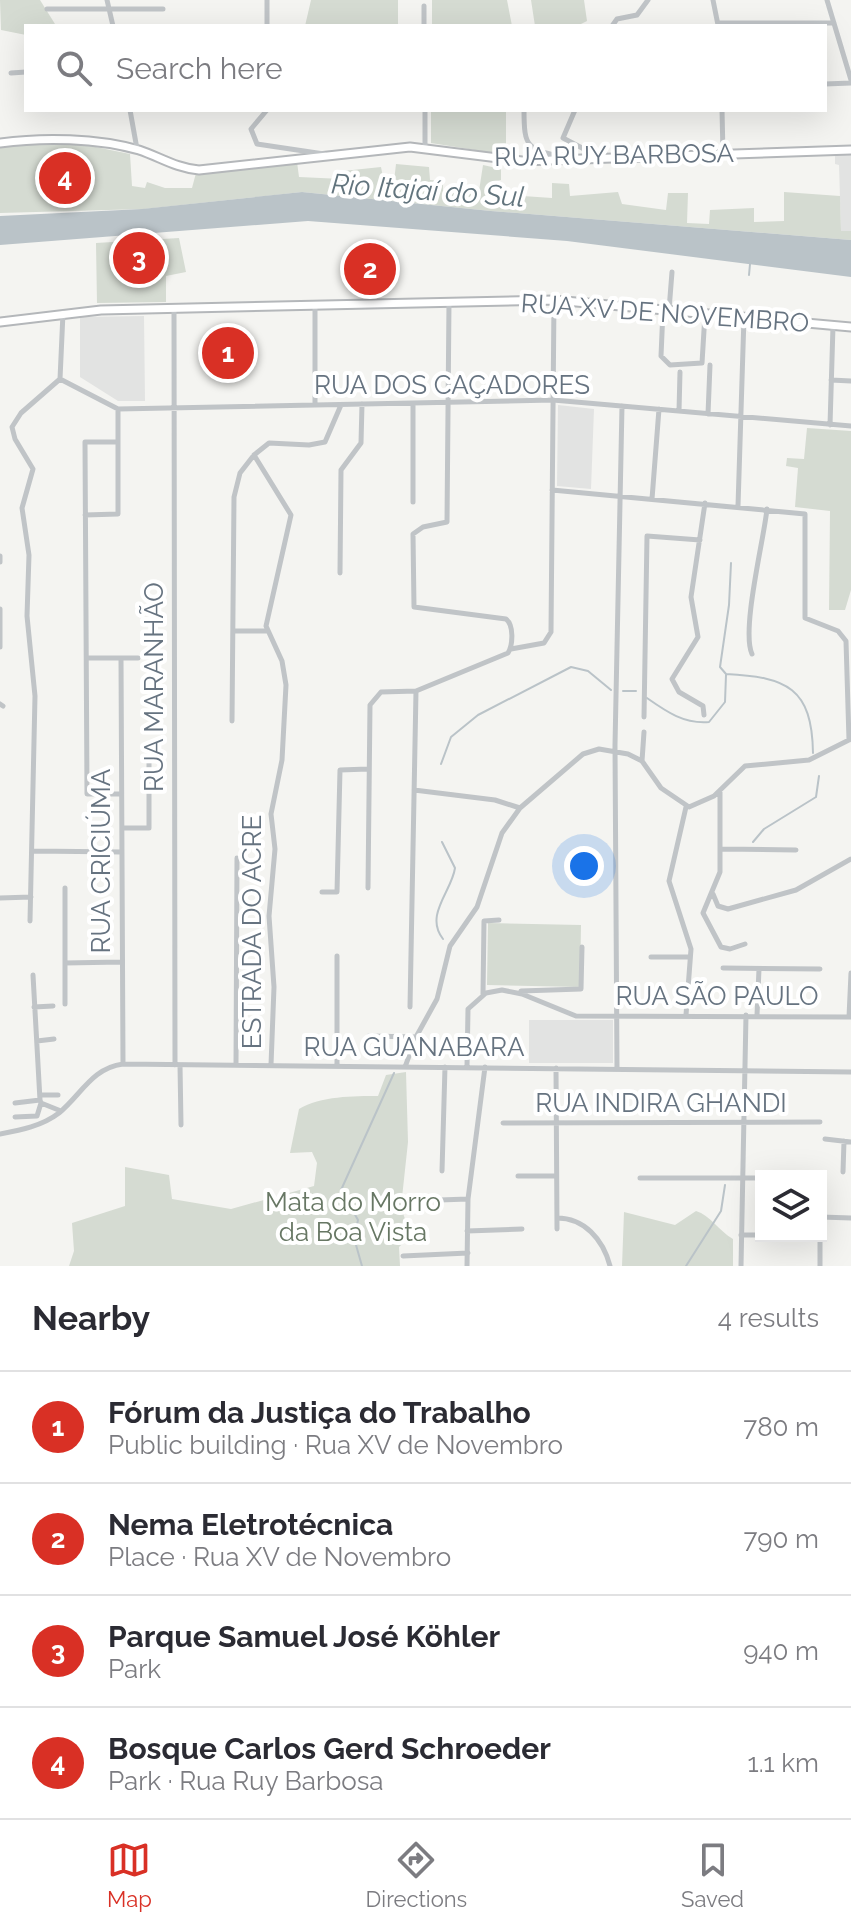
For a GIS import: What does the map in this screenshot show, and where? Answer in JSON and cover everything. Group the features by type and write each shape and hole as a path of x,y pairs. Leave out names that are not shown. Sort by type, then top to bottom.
{"main road":[{"name":"RUA RUY BARBOSA","path":"0,143 56,140 138,150 173,165 199,170 325,154 425,148 506,161 851,150"},
{"name":"RUA XV DE NOVEMBRO","path":"0,322 63,312 554,300 851,327"}],"street":[{"path":"107,0 113,24"},
{"path":"267,0 267,24"},
{"path":"613,24 617,19 637,15 648,0"},
{"path":"713,0 718,24 834,23"},
{"path":"827,0 851,82 827,84"},
{"path":"424,6 424,24"},
{"path":"47,9 163,9"},
{"path":"11,73 24,72"},
{"path":"130,112 138,150"},
{"path":"265,112 251,129 252,140 257,144 325,154"},
{"path":"425,112 425,148"},
{"path":"524,112 525,140 529,146 576,160"},
{"path":"574,112 563,138 584,149 593,159"},
{"path":"722,112 723,154"},
{"path":"672,272 661,356 663,363 698,366 702,363 705,313"},
{"path":"368,888 368,769 372,700 381,692 416,691 511,649 544,643 551,632 554,300"},
{"path":"449,302 447,522 423,527 413,534 414,607 506,619 511,626 511,649"},
{"path":"315,305 315,405"},
{"name":"RUA MARANHÃO","path":"174,308 178,1065 181,1125"},
{"path":"30,921 35,685 27,616 29,555 22,508 33,469 32,462 15,439 12,427 21,413 60,379 63,312"},
{"path":"738,506 744,317"},
{"path":"830,425 833,325"},
{"path":"708,414 710,365"},
{"path":"679,411 680,372"},
{"name":"RUA DOS CAÇADORES","path":"60,379 118,409 553,400 851,426"},
{"path":"831,380 851,381"},
{"path":"413,403 413,502"},
{"path":"340,573 341,470 361,443 362,404"},
{"path":"232,721 235,488 254,455 263,446 276,442 322,444 341,405"},
{"path":"617,1068 615,750 622,406"},
{"path":"85,515 118,514 118,409"},
{"path":"652,499 659,409"},
{"path":"118,442 85,442 87,794 121,794"},
{"path":"233,631 267,631 267,616 291,515 254,455"},
{"path":"405,1067 416,1037 437,999 450,946 484,893 502,833 520,808 588,751 615,750 642,761 661,788 686,807 700,805 720,791 745,766 809,760 850,739 850,664 846,641 838,631 805,618 805,514 552,490"},
{"path":"704,715 703,706 679,692 672,679 692,653 698,637 691,604 705,503"},
{"path":"752,654 749,645 752,607 767,509"},
{"path":"644,717 647,536 700,540"},
{"path":"0,609 0,647"},
{"name":"ESTRADA DO ACRE","path":"267,631 282,661 286,685 283,753 271,814 275,849 269,916 274,987 271,1065"},
{"path":"86,658 138,658"},
{"name":"RUA CRICIÚMA","path":"121,658 123,1064"},
{"path":"410,1007 416,691"},
{"path":"642,761 644,732"},
{"path":"122,828 149,828 149,758"},
{"path":"322,892 337,892 340,770 368,769"},
{"path":"414,790 495,800 520,808"},
{"path":"720,791 720,872 703,913 718,944 730,949 745,944"},
{"path":"686,807 669,881 690,945 686,1015"},
{"path":"721,849 796,850"},
{"path":"33,851 122,852"},
{"path":"236,1065 237,858"},
{"path":"713,893 718,906 728,909 756,898 791,892 851,859"},
{"path":"65,888 65,1004"},
{"path":"0,898 31,897"},
{"path":"483,995 484,921 499,920"},
{"path":"467,1067 468,1009 483,995 581,989 582,947"},
{"path":"337,956 337,1066"},
{"path":"651,957 690,957"},
{"path":"65,963 121,962"},
{"path":"723,968 820,969"},
{"path":"757,1015 759,969"},
{"path":"850,1017 851,973"},
{"path":"15,1117 37,1116 40,1099 33,975"},
{"name":"RUA SÃO PAULO","path":"512,991 561,1012 582,1016 850,1017"},
{"path":"34,1007 53,1006"},
{"path":"741,1266 746,1015"},
{"path":"369,1036 416,1037"},
{"path":"37,1041 54,1039"},
{"name":"RUA GUANABARA","path":"0,1134 36,1125 61,1111 99,1072 123,1064 851,1072"},
{"path":"442,1171 445,1067"},
{"path":"467,1266 468,1199 485,1067"},
{"path":"556,1068 557,1229"},
{"path":"15,1103 58,1095"},
{"path":"40,1099 61,1111"},
{"name":"RUA INDIRA GHANDI","path":"503,1123 820,1122"},
{"path":"825,1139 847,1142 846,1169"},
{"path":"518,1176 556,1176"},
{"path":"640,1178 755,1178"},
{"path":"411,1201 468,1199"},
{"path":"827,1217 851,1218"},
{"path":"557,1218 572,1218 583,1224 604,1250 610,1266"},
{"path":"467,1231 522,1229"},
{"path":"741,1235 755,1235"},
{"path":"820,1242 820,1266"},
{"path":"403,1256 468,1253"}],"shaded area":[{"path":"835,155 851,155 851,231 841,231 839,165 835,164"},
{"path":"302,192 491,211 851,240 851,277 567,241 308,221 0,245 0,216 142,209"},
{"path":"144,316 145,401 118,401 80,377 80,317"},
{"path":"558,405 594,409 591,489 557,486"},
{"path":"529,1020 613,1020 613,1063 529,1063"}],"green space":[{"path":"0,0 40,0 55,24 24,24 24,35 1,30"},
{"path":"311,0 398,0 398,24 305,24"},
{"path":"432,0 507,0 512,24 432,24"},
{"path":"531,0 584,0 587,21 581,24 535,24"},
{"path":"431,112 506,112 506,155 431,143"},
{"path":"71,142 130,154 132,186 145,188 147,182 165,188 192,188 196,173 297,162 299,177 342,179 343,171 381,167 384,182 394,181 396,164 429,167 430,180 443,181 443,190 479,191 483,165 501,169 501,180 492,182 490,192 494,194 552,198 552,183 569,184 570,196 618,192 622,204 666,210 668,193 688,193 687,223 709,224 710,210 754,208 754,222 784,221 784,192 840,196 841,231 851,231 851,240 491,211 302,192 144,209 0,213 0,144"},
{"path":"179,238 186,272 166,276 166,302 97,303 96,243"},
{"path":"807,428 851,431 851,590 845,610 829,610 830,511 795,507 798,468 786,466 787,458 804,459"},
{"path":"488,923 581,925 580,987 487,985"},
{"name":"Mata do Morro da Boa Vista","path":"406,1072 408,1142 401,1207 406,1222 415,1225 417,1231 399,1247 400,1266 69,1266 74,1251 72,1223 125,1206 125,1167 169,1175 172,1199 231,1209 314,1186 317,1163 312,1152 290,1153 299,1109 327,1099 378,1096 386,1075"},
{"path":"696,1211 733,1239 733,1266 622,1266 624,1212 675,1225"}],"waterway":[{"path":"749,275 750,264"},
{"path":"731,563 729,605 720,667 726,674 765,678 792,690 808,714 813,753"},
{"path":"441,764 451,737 478,715 571,667 588,671 611,690"},
{"path":"647,698 684,719 709,722 725,702 726,675"},
{"path":"623,691 636,691"},
{"path":"753,842 764,829 816,797 819,776"},
{"path":"442,842 455,868 436,921 443,939"},
{"path":"362,1266 354,1238 358,1220 341,1190 394,1073"},
{"path":"686,1266 721,1211 725,1185"}],"place":[{"name":"Bosque Carlos Gerd Schroeder","path":"65,178"},
{"name":"Parque Samuel José Köhler","path":"139,258"},
{"name":"Nema Eletrotécnica","path":"370,269"},
{"name":"Fórum da Justiça do Trabalho","path":"228,353"}],"water label":[{"name":"Rio Itajaí do Sul","path":"428,190"}]}
